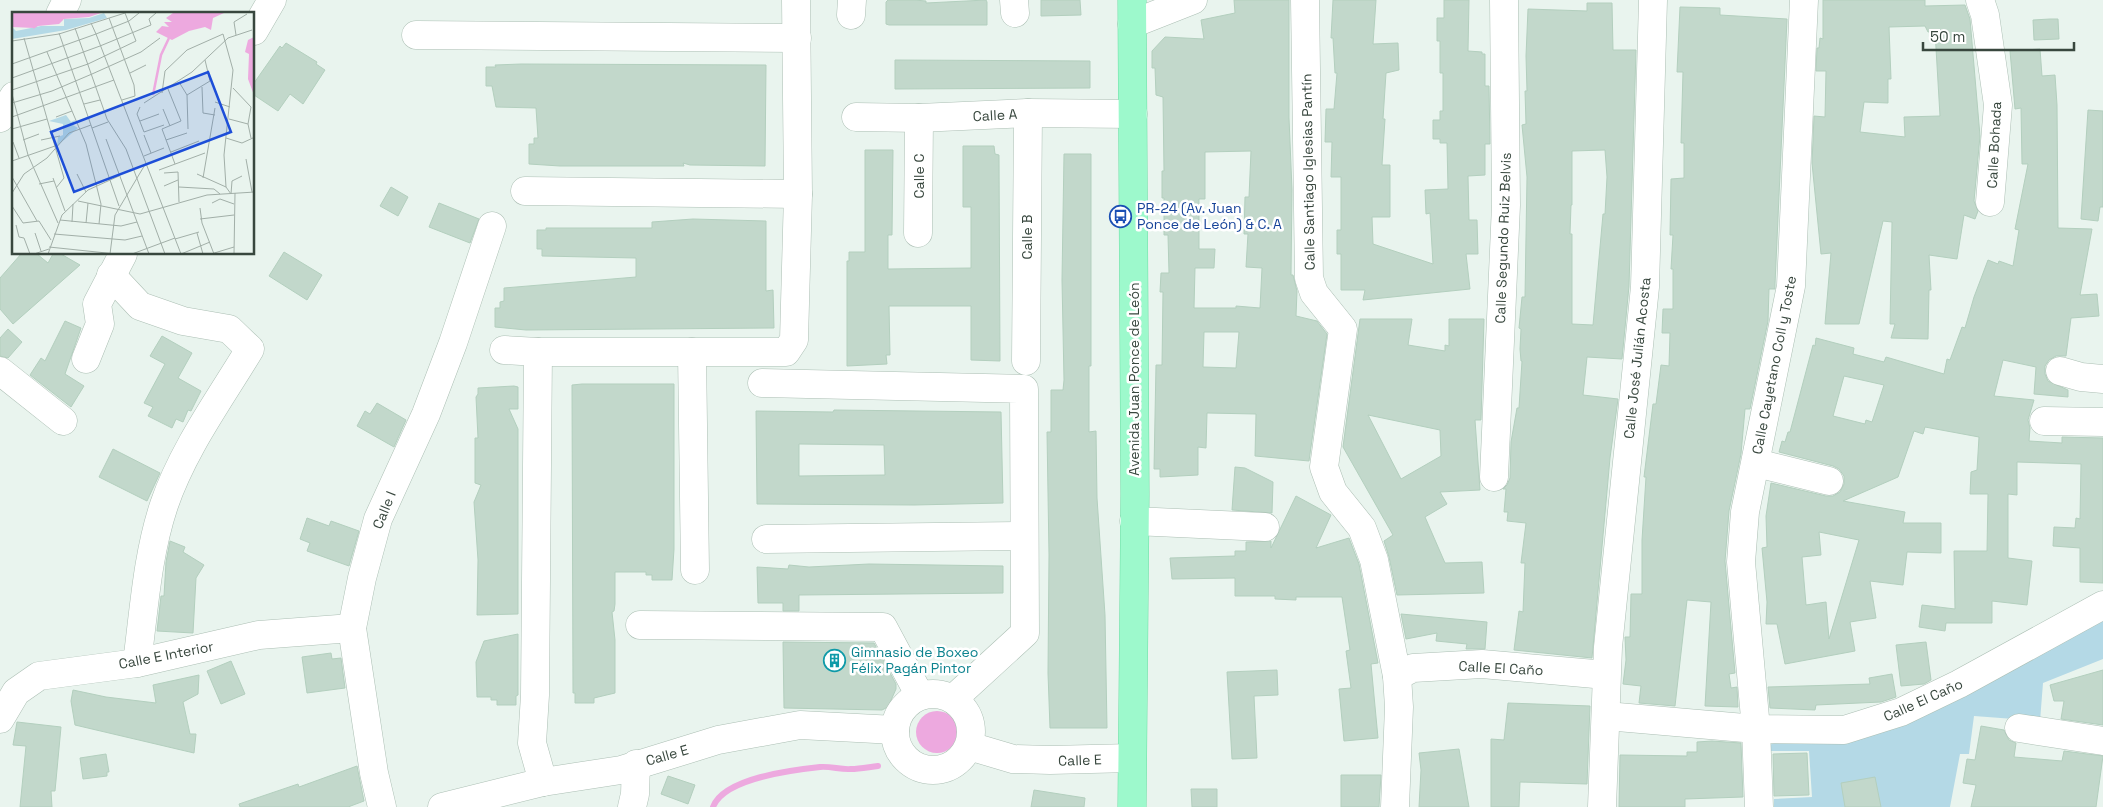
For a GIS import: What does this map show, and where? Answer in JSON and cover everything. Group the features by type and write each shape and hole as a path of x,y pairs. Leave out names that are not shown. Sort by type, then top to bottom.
{"main road":[{"name":"Avenida Juan Ponce de León","path":"1132,12 1134,521 1132,807"}],"street":[{"path":"61,12 67,0"},
{"path":"255,29 272,0"},
{"path":"504,350 538,352 786,352 794,340 798,194 796,0"},
{"path":"1132,12 1193,0"},
{"name":"Calle Santiago Iglesias Pantín","path":"1305,0 1310,278 1314,293 1343,328 1324,467 1333,492 1362,528 1374,560 1397,676 1399,707 1395,807"},
{"name":"Calle Segundo Ruiz Belvis","path":"1494,477 1506,205 1504,0"},
{"name":"Calle José Julián Acosta","path":"1602,807 1606,675 1616,557 1645,287 1653,0"},
{"name":"Calle Cayetano Coll y Toste","path":"1759,807 1756,729 1742,562 1745,512 1791,286 1804,0"},
{"name":"Calle Bohada","path":"1980,0 1985,16 1998,105 1990,202"},
{"path":"416,35 797,38"},
{"path":"0,118 12,99"},
{"name":"Calle A","path":"856,117 919,118 1028,114 1133,114"},
{"name":"Calle B","path":"1026,361 1028,114"},
{"name":"Calle C","path":"918,233 919,118"},
{"path":"526,191 798,194"},
{"name":"Calle I","path":"382,807 374,773 352,628 362,578 378,519 426,414 492,226"},
{"path":"86,359 100,324 97,304 117,264"},
{"path":"117,264 140,306 184,321 229,329 250,349 188,451 164,504 151,551 137,662"},
{"path":"538,352 535,695 532,743 543,782"},
{"path":"692,352 695,570"},
{"path":"0,371 63,421"},
{"path":"2060,371 2103,379"},
{"path":"762,383 1024,388 1026,633 953,699"},
{"path":"2044,421 2103,422"},
{"path":"1756,463 1830,481"},
{"path":"1134,521 1265,527"},
{"path":"766,539 1024,536"},
{"name":"Calle El Caño","path":"1606,716 1756,729 1844,730 1901,712 1959,684 2103,605"},
{"path":"640,625 883,627 920,696"},
{"name":"Calle E Interior","path":"0,719 16,692 39,676 137,662 259,635 352,628"},
{"name":"Calle El Caño","path":"1397,676 1413,668 1482,664 1606,675"},
{"path":"942,695 953,699 961,706 971,725 969,746 964,755 952,765 936,770 915,766 903,755 896,740 895,730 902,709 910,701 920,696 942,695"},
{"name":"Calle E","path":"442,807 543,782 620,770 718,740 800,725 895,730"},
{"path":"2019,728 2103,742"},
{"name":"Calle E","path":"969,746 1013,759 1132,758"},
{"path":"632,807 635,794 636,764"}],"shaded area":[{"path":"2103,621 2103,659 2043,683 2040,721 1974,716 1969,754 1960,754 1950,807 1774,807 1774,799 1812,797 1809,751 1771,751 1770,745 1779,742 1822,744 1840,742 1889,729 1921,717 1952,702 2042,652"},
{"path":"941,711 949,714 955,720 958,732 955,744 949,750 933,753 925,750 919,744 916,728 919,720 925,714"}],"building":[{"path":"888,0 914,0 926,1 926,3 986,0 987,25 889,25 886,24 886,2"},
{"path":"1041,0 1080,0 1081,15 1041,16"},
{"path":"1234,0 1289,0 1289,118 1292,190 1291,275 1293,275 1297,291 1296,316 1317,321 1327,334 1309,461 1255,456 1256,414 1207,413 1206,448 1198,447 1198,475 1160,477 1160,469 1154,469 1156,365 1162,365 1163,292 1160,292 1161,273 1169,273 1168,235 1164,235 1164,198 1162,198 1162,171 1164,171 1163,97 1156,95 1155,68 1152,68 1152,51 1165,37 1204,39 1201,20 1235,13","holes":["1251,151 1249,197 1245,197 1244,234 1248,234 1246,267 1262,268 1260,308 1236,306 1236,308 1194,308 1195,268 1214,268 1215,249 1199,249 1199,199 1205,199 1205,152","1204,332 1239,332 1236,368 1203,367"]},
{"path":"1333,0 1376,0 1373,44 1398,43 1399,70 1386,73 1383,119 1385,119 1382,165 1390,165 1390,217 1372,217 1373,244 1433,264 1430,213 1426,214 1425,190 1448,189 1447,143 1440,143 1440,139 1433,139 1433,120 1440,120 1440,111 1443,111 1443,73 1440,73 1440,41 1437,41 1437,18 1444,18 1444,0 1469,0 1468,51 1485,54 1485,86 1489,86 1490,144 1485,144 1485,175 1468,176 1469,220 1477,220 1478,254 1466,254 1470,289 1363,300 1365,290 1341,290 1341,254 1337,254 1337,230 1341,230 1341,177 1331,177 1332,142 1325,142 1326,109 1334,109 1337,73 1335,73 1333,38 1331,38"},
{"path":"1823,0 1925,0 1925,6 1965,5 1970,19 1980,136 1974,201 1978,211 1975,219 1964,215 1957,259 1929,255 1931,290 1929,290 1928,339 1891,338 1895,324 1890,324 1892,222 1883,221 1859,324 1825,324 1831,253 1821,254 1812,163 1814,116 1825,117 1826,71 1816,71 1817,48 1819,48 1820,38 1823,39","holes":["1925,26 1928,32 1935,31 1940,116 1904,117 1905,137 1860,132 1864,102 1888,103 1888,79 1891,79 1889,27"]},
{"path":"1587,3 1612,3 1613,50 1636,50 1629,286 1622,359 1587,357 1583,395 1618,399 1610,458 1592,658 1514,650 1519,611 1523,612 1525,563 1521,563 1526,523 1507,521 1508,512 1504,512 1506,489 1503,489 1510,478 1511,442 1517,408 1519,408 1522,361 1520,349 1521,329 1519,328 1522,297 1525,297 1527,177 1522,125 1526,124 1525,91 1527,91 1528,9 1587,11","holes":["1605,150 1607,177 1593,325 1572,324 1572,234 1570,234 1572,151"]},
{"path":"1680,7 1720,8 1720,15 1787,19 1775,289 1769,289 1768,321 1750,409 1745,409 1741,454 1729,511 1725,561 1735,673 1729,674 1731,688 1737,687 1738,707 1705,706 1711,602 1687,600 1675,706 1639,703 1641,686 1623,684 1626,660 1625,637 1630,637 1631,594 1642,594 1642,540 1646,477 1644,477 1653,404 1656,404 1661,365 1669,366 1670,333 1662,333 1663,309 1673,309 1673,269 1671,269 1673,235 1670,235 1671,179 1684,178 1684,143 1681,143 1683,72 1677,72"},
{"path":"2058,19 2059,39 2034,40 2033,20"},
{"path":"286,43 317,62 316,64 325,70 303,104 290,94 278,111 255,96 255,82 280,46 282,48"},
{"path":"2040,49 2042,76 2055,75 2058,228 2092,229 2080,295 2097,294 2099,316 2071,318 2066,356 2056,356 2049,360 2045,366 2045,374 2048,381 2068,390 2068,397 2034,394 2036,367 2003,360 1994,396 2034,400 2028,420 2030,428 2029,441 2062,443 2062,437 2103,438 2103,583 2080,582 2080,548 2053,546 2054,527 2075,528 2076,518 2080,519 2081,464 2017,462 2017,495 2008,494 2008,558 2032,561 2027,605 1992,601 1992,623 1946,623 1945,631 1919,627 1922,605 1955,609 1954,551 1987,551 1988,494 1970,494 1971,472 1977,470 1979,437 1925,427 1923,434 1914,431 1898,477 1843,501 1905,512 1903,523 1941,523 1941,553 1907,552 1903,585 1870,581 1876,618 1850,622 1855,651 1785,664 1777,624 1766,624 1767,602 1762,548 1767,547 1766,516 1771,483 1826,496 1833,496 1840,492 1844,484 1844,476 1839,469 1833,466 1779,452 1782,441 1785,442 1788,432 1790,432 1813,345 1815,346 1816,338 1854,348 1853,354 1884,362 1886,357 1944,374 1947,359 1950,360 1962,327 1965,328 1988,260 1998,264 1999,261 2013,266 2019,230 2015,229 2028,164 2022,164 2021,108 2015,109 2010,51","holes":["1844,376 1884,385 1872,422 1866,420 1865,424 1833,416","1819,532 1859,540 1829,639 1826,602 1806,605 1802,557 1821,555"]},
{"path":"895,60 1090,61 1090,88 895,89"},
{"path":"521,64 766,65 765,166 690,165 683,163 684,166 560,166 529,164 529,144 534,144 534,138 538,138 536,108 496,107 492,86 486,86 486,67"},
{"path":"2088,110 2103,111 2103,207 2100,207 2098,221 2081,219"},
{"path":"963,146 994,146 995,154 999,155 1000,361 971,360 971,306 889,306 890,355 886,355 887,364 847,366 847,261 849,261 849,252 865,252 865,150 893,150 892,235 888,235 888,269 971,268 971,207 963,207"},
{"path":"1064,154 1091,154 1091,366 1089,366 1089,432 1096,431 1097,498 1105,615 1107,728 1050,728 1047,432 1051,432 1051,390 1063,390 1064,380 1062,280"},
{"path":"391,187 408,197 398,216 380,206"},
{"path":"439,203 479,219 470,243 429,227"},
{"path":"693,219 766,221 766,291 773,290 774,328 526,330 495,327 495,308 500,308 500,302 504,301 504,288 636,277 636,258 542,256 542,249 537,249 537,230 546,230 546,228 652,228 652,222"},
{"path":"284,252 322,275 307,300 269,276"},
{"path":"20,255 38,255 48,263 52,255 63,255 80,265 13,324 0,309 0,278"},
{"path":"1360,319 1412,319 1408,345 1445,351 1445,345 1449,346 1449,319 1484,319 1481,420 1475,420 1480,490 1440,492 1447,504 1425,517 1445,563 1482,562 1484,593 1397,595 1384,541 1393,535 1343,447","holes":["1368,415 1440,430 1441,456 1401,479"]},
{"path":"65,321 81,328 65,374 84,386 71,407 30,375 41,358 45,361"},
{"path":"8,329 22,342 8,358 0,356 0,338"},
{"path":"162,336 192,353 178,378 201,391 191,411 188,410 183,422 176,419 172,428 148,416 153,407 144,403 165,364 150,356"},
{"path":"674,384 674,549 672,580 652,580 652,575 646,575 646,572 615,572 615,604 614,611 612,612 615,640 615,693 594,698 594,703 575,703 575,693 573,693 572,385"},
{"path":"518,387 518,409 509,409 518,429 518,614 477,615 478,560 474,502 481,485 475,483 475,438 478,438 476,397 478,388"},
{"path":"377,403 406,420 394,447 357,426 365,411 370,414"},
{"path":"834,410 1001,412 1003,503 914,505 757,504 756,411 833,412","holes":["799,444 884,445 885,475 799,476"]},
{"path":"113,449 160,473 147,501 99,477"},
{"path":"1235,467 1245,468 1273,482 1272,513 1232,510"},
{"path":"1296,496 1331,515 1316,548 1349,538 1359,564 1378,663 1371,664 1378,738 1344,741 1339,689 1351,688 1346,651 1350,650 1342,597 1296,597 1296,600 1275,599 1275,596 1235,596 1235,578 1172,579 1170,558 1235,556 1235,551 1246,551 1246,542 1271,541 1271,548"},
{"path":"307,518 329,526 331,521 359,531 349,566 307,551 310,543 300,539"},
{"path":"170,541 185,547 183,552 204,565 196,578 193,633 157,631 161,596 164,596 166,562"},
{"path":"869,564 1003,566 1003,593 799,595 799,611 783,611 783,603 758,603 757,567 788,569 789,565 809,567"},
{"path":"1401,614 1487,622 1485,649 1466,649 1467,644 1436,641 1437,633 1406,639"},
{"path":"518,634 518,695 516,696 516,705 497,705 497,700 491,700 491,697 477,697 476,662 484,641"},
{"name":"Gimnasio de Boxeo Félix Pagán Pintor","path":"783,642 874,643 896,684 896,689 888,707 882,710 784,708"},
{"path":"1926,642 1931,680 1924,684 1901,686 1896,645"},
{"path":"331,653 332,659 341,658 345,688 307,693 302,657"},
{"path":"231,661 245,694 221,704 207,671"},
{"path":"1277,670 1278,695 1254,696 1257,758 1232,759 1227,672"},
{"path":"2103,670 2103,725 2061,719 2064,701 2054,701 2050,685"},
{"path":"1892,674 1896,697 1881,702 1816,705 1815,710 1770,708 1768,687 1870,684 1869,678"},
{"path":"199,675 198,694 183,702 190,734 196,734 194,753 75,725 71,701 73,690 106,697 156,703 153,685"},
{"path":"1508,703 1590,706 1587,784 1520,782 1519,807 1491,807 1491,739 1504,740"},
{"path":"17,722 61,727 55,791 51,791 52,807 20,807 26,746 13,745"},
{"path":"1981,726 2004,730 2009,740 2016,743 2014,757 2062,761 2064,751 2103,756 2096,807 1971,807 1976,785 1963,783 1967,759 1975,760"},
{"path":"1697,742 1741,743 1743,797 1685,799 1685,807 1619,807 1620,755 1687,756 1687,752 1697,752"},
{"path":"1459,749 1469,807 1419,807 1421,770 1419,753"},
{"path":"1807,753 1809,795 1774,796 1773,754"},
{"path":"106,754 109,772 107,772 107,776 83,779 80,758"},
{"path":"357,766 364,801 348,807 240,807 239,804 298,784 299,787"},
{"path":"1341,775 1381,775 1379,807 1341,807"},
{"path":"668,776 695,785 688,804 661,794"},
{"path":"1875,777 1881,807 1845,807 1841,783"},
{"path":"1191,789 1217,789 1217,807 1192,807"},
{"path":"1034,790 1085,798 1084,807 1031,807"}],"waterway":[{"path":"713,807 720,797 730,789 760,777 820,767 858,769 878,766"}],"place":[{"name":"PR-24 (Av. Juan Ponce de León) & C. A","path":"1121,216"},
{"name":"Gimnasio de Boxeo Félix Pagán Pintor","path":"835,660"}]}
